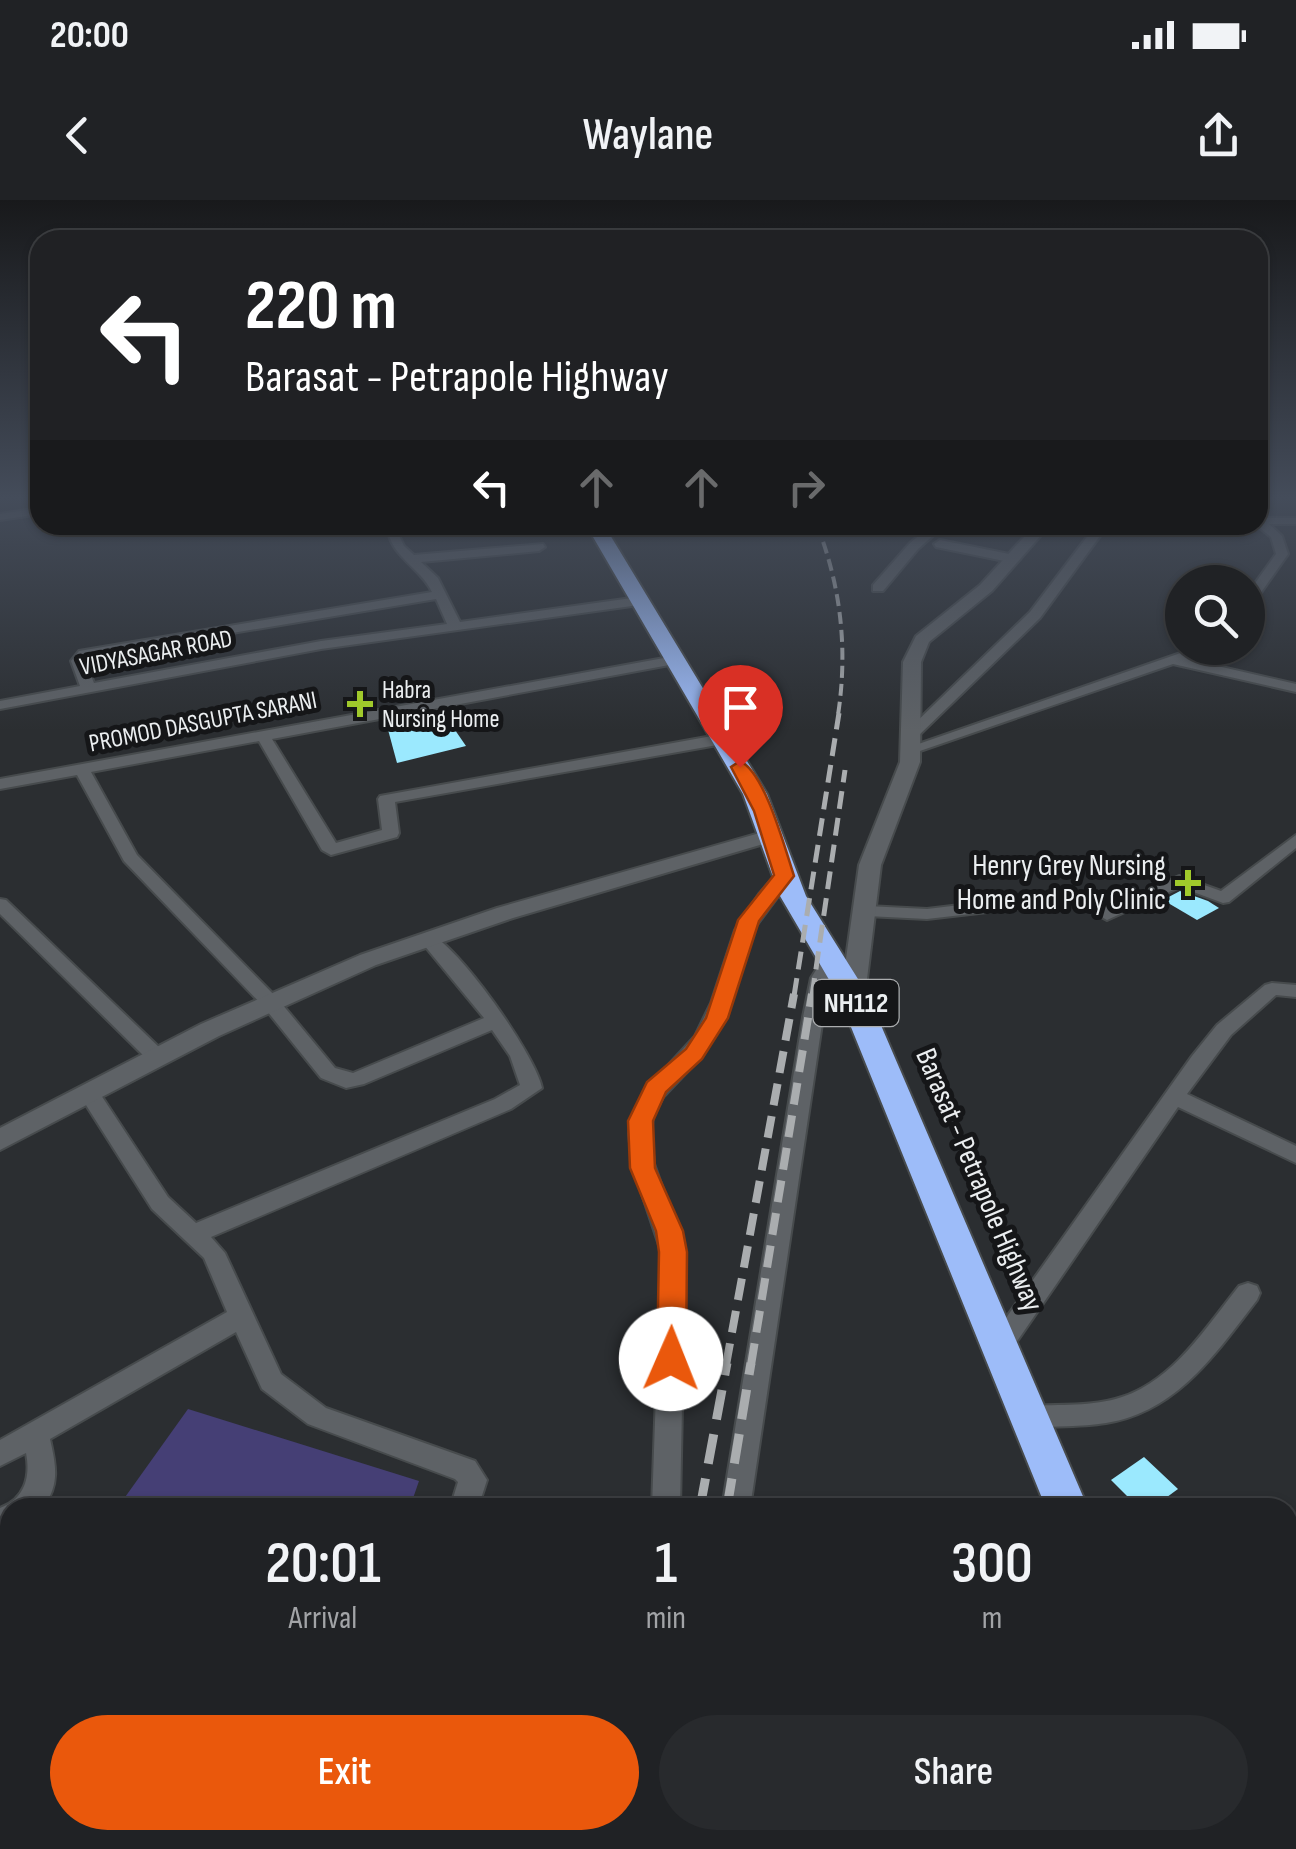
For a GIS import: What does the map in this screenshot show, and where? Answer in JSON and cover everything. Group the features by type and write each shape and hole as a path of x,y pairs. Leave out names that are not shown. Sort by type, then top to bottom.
{"highway":[{"name":"Barasat - Petrapole Highway","path":"624,577 763,811 784,876 852,995 1064,1498"}],"main road":[{"path":"852,995 867,911 870,865 895,805 912,741 912,662 916,650 995,577"},
{"path":"0,1140 157,1057 368,960 524,907 770,836"}],"street":[{"path":"431,577 454,626"},
{"path":"878,588 887,577"},
{"path":"912,741 1035,615 1063,577"},
{"path":"89,689 78,661 84,654 439,594"},
{"name":"VIDYASAGAR ROAD","path":"0,705 321,645 638,601"},
{"name":"PROMOD DASGUPTA SARANI","path":"0,784 675,660"},
{"path":"912,741 1165,663"},
{"path":"1196,665 1296,688"},
{"path":"262,734 332,850 391,833 386,799 723,739"},
{"path":"82,769 130,857 270,1002 328,1072 346,1081 495,1021"},
{"path":"867,911 928,914 1077,896 1107,915 1179,881 1223,898 1296,840"},
{"path":"666,1498 673,1252 670,1231 643,1168 641,1121 656,1088 694,1054 712,1027 748,920 784,876"},
{"path":"0,904 8,925 157,1057"},
{"path":"196,1233 523,1096 530,1088 530,1074 495,1021 472,988 428,939"},
{"path":"738,1498 813,1017 822,978 832,960"},
{"path":"1000,1346 1224,1030 1272,989 1296,990"},
{"path":"90,1094 160,1203 213,1252 271,1380 317,1416 466,1470 473,1480 467,1498"},
{"path":"1174,1096 1292,1145"},
{"path":"1029,1416 1130,1406 1162,1388 1192,1362 1248,1294"},
{"path":"0,1454 242,1316"},
{"path":"34,1498 41,1492 44,1478 35,1434"}],"shaded area":[{"path":"188,1409 419,1481 413,1498 124,1498"}],"building":[{"path":"442,711 466,746 397,763 387,726"},
{"path":"1180,891 1219,908 1197,920 1163,900"},
{"path":"1144,1457 1178,1489 1166,1498 1129,1498 1111,1480"}],"railway":[{"path":"833,577 842,642 838,715"},
{"path":"794,996 839,713"},
{"path":"812,996 845,770"},
{"path":"726,1365 794,994"},
{"path":"751,1365 812,994"},
{"path":"702,1498 727,1363"},
{"path":"729,1498 751,1363"}],"place":[{"name":"Habra Nursing Home","path":"360,704"},
{"name":"Henry Grey Nursing Home and Poly Clinic","path":"1188,883"}],"route":[{"path":"671,1359 673,1252 670,1231 643,1168 641,1121 656,1088 694,1054 717,1018 748,920 784,876 763,811 740,767"}]}
